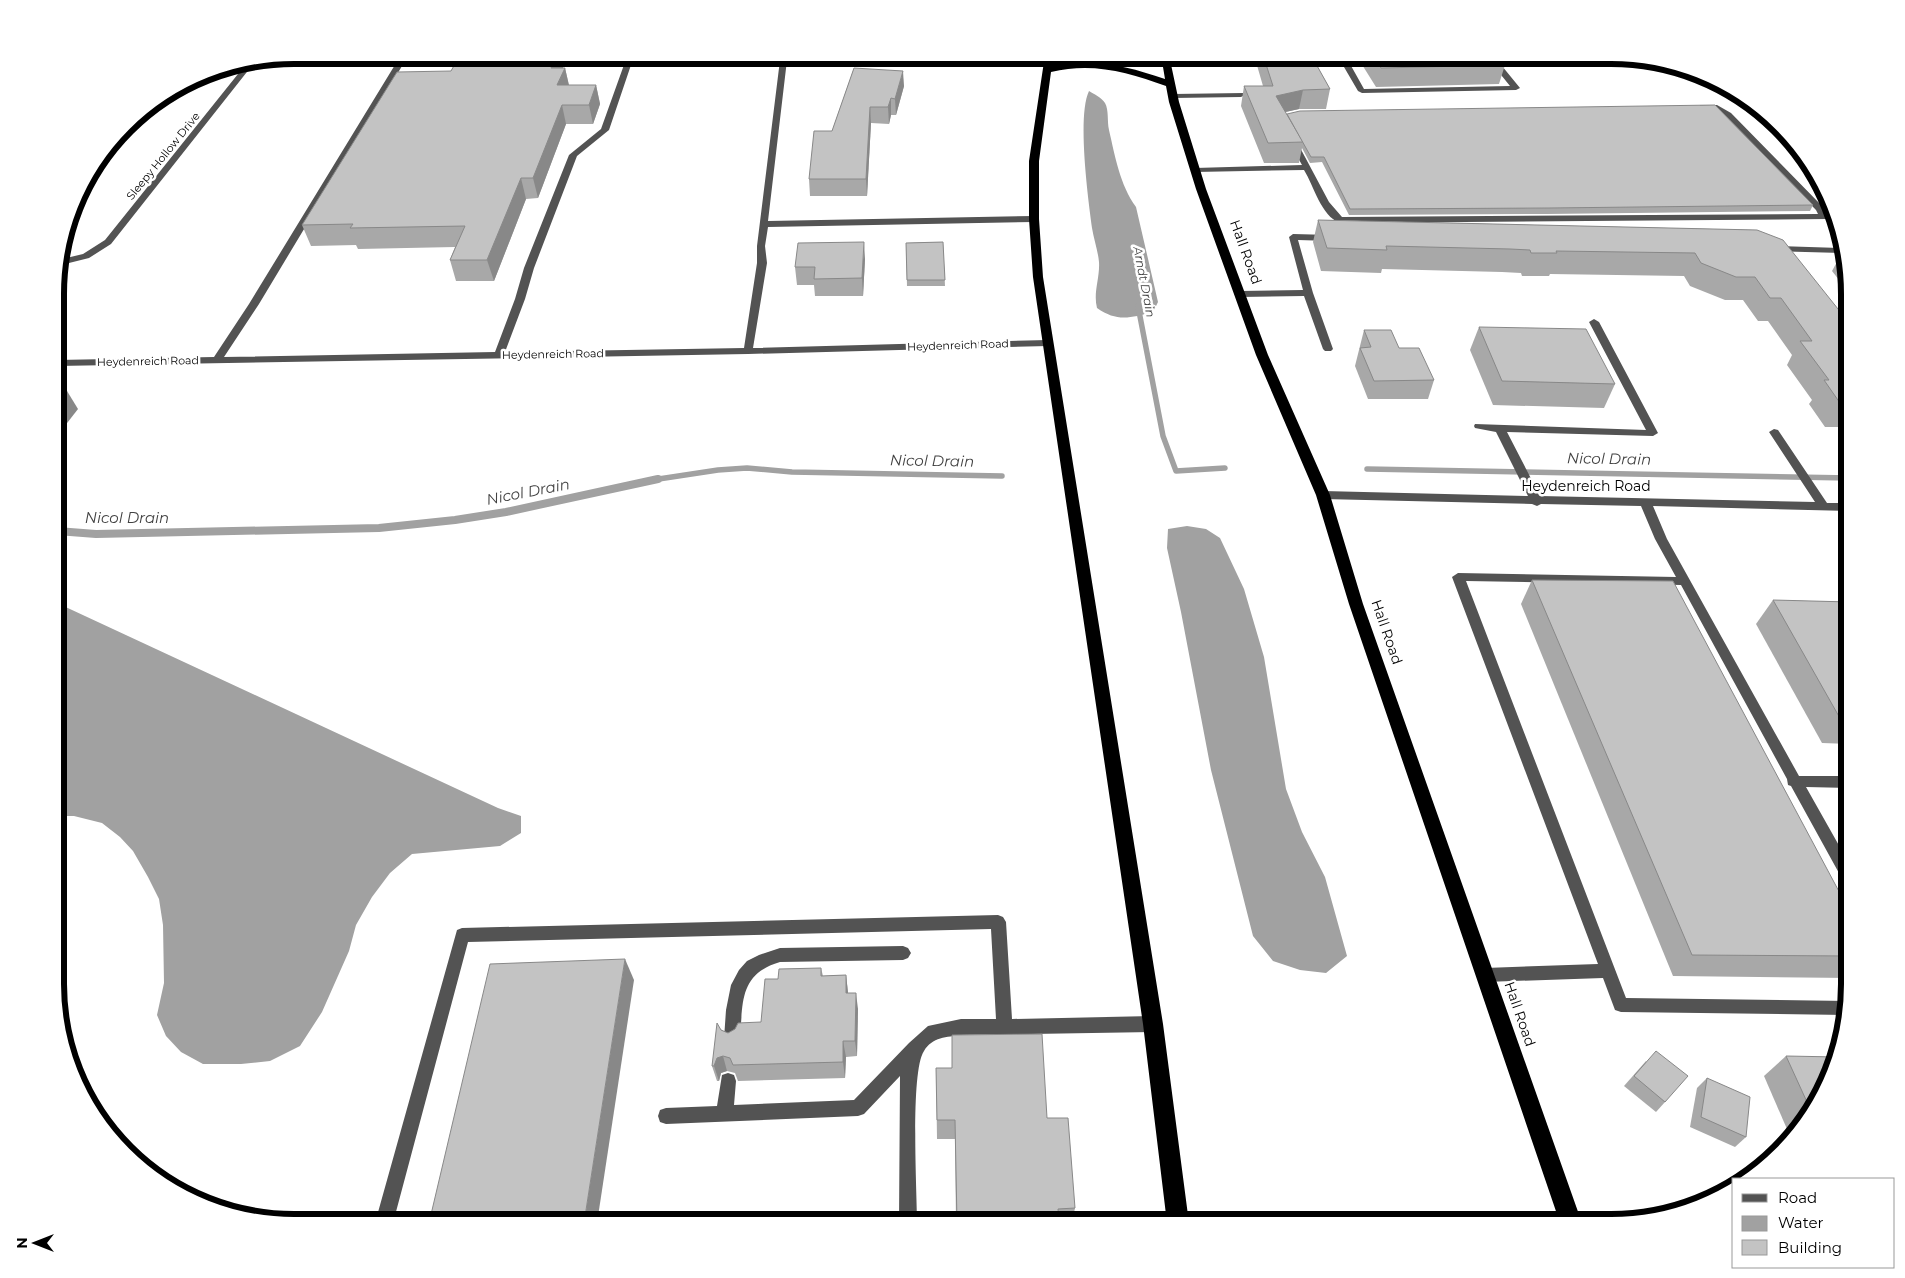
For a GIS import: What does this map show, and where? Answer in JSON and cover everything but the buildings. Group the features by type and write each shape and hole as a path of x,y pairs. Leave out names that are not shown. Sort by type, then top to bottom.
{"highway":[{"path":"1047,64 1034,161 1034,219 1038,277 1153,1024 1177,1214"},
{"path":"1046,71 1078,64 1101,65 1130,70 1170,84"},
{"name":"Hall Road","path":"1167,64 1172,96 1196,170 1262,355 1323,495 1359,613 1569,1214"}],"street":[{"path":"217,360 254,304 400,64"},
{"path":"500,355 529,268 573,154 605,130 628,64"},
{"path":"748,351 762,263 761,246 783,64"},
{"path":"1346,64 1362,91 1516,88 1496,64"},
{"name":"Sleepy Hollow Drive","path":"66,261 86,256 108,242 247,68"},
{"path":"1172,96 1241,95"},
{"path":"1288,133 1314,178 1330,213 1340,220 1823,217 1820,209 1728,115 1714,107 1694,107"},
{"path":"1196,170 1307,167"},
{"path":"764,224 1034,219"},
{"path":"1328,349 1308,293 1293,237 1342,238"},
{"path":"1766,249 1837,251"},
{"path":"1240,294 1308,293"},
{"path":"1479,426 1500,429 1653,433 1594,322"},
{"name":"Heydenreich Road","path":"64,363 748,351 1048,343"},
{"path":"1500,429 1537,502"},
{"path":"1774,432 1824,507"},
{"name":"Heydenreich Road","path":"1323,495 1537,502 1645,501 1841,507"},
{"path":"1645,501 1661,539 1683,581 1841,864"},
{"path":"1683,581 1458,577 1621,1005 1840,1008"},
{"path":"1793,781 1841,782"},
{"path":"386,1214 462,935 998,922 1004,1026"},
{"path":"732,1039 736,988 749,969 763,959 780,955 903,952"},
{"path":"1485,975 1608,972"},
{"path":"666,1116 858,1108 917,1046 934,1031 960,1027 1153,1024"},
{"path":"908,1214 908,1075 917,1046"},
{"path":"724,1114 728,1081"}],"water":[{"path":"1089,91 1105,103 1109,130 1119,170 1130,198 1136,207 1158,302 1153,312 1124,318 1111,315 1097,308 1099,262 1090,215 1084,137 1084,119"},
{"path":"1187,526 1206,529 1220,538 1244,589 1264,657 1286,789 1302,832 1325,877 1347,956 1326,973 1300,970 1273,961 1253,936 1211,770 1167,548 1168,529"},
{"path":"64,606 498,808 521,816 521,833 500,846 412,854 390,873 372,897 356,925 349,951 322,1012 300,1046 270,1061 241,1064 203,1064 181,1052 166,1036 157,1015 164,983 163,925 159,899 148,877 133,851 120,837 102,823 74,816 64,816"}],"waterway":[{"name":"Arndt Drain","path":"1138,306 1163,436 1176,471 1225,468"},
{"name":"Nicol Drain","path":"657,479 718,470 747,468 792,472 1002,476"},
{"name":"Nicol Drain","path":"1367,469 1841,478"},
{"name":"Nicol Drain","path":"64,532 96,534 379,528 455,520 506,512 657,479"},
{"name":"Nicol Drain","path":"652,480 657,479"}]}
